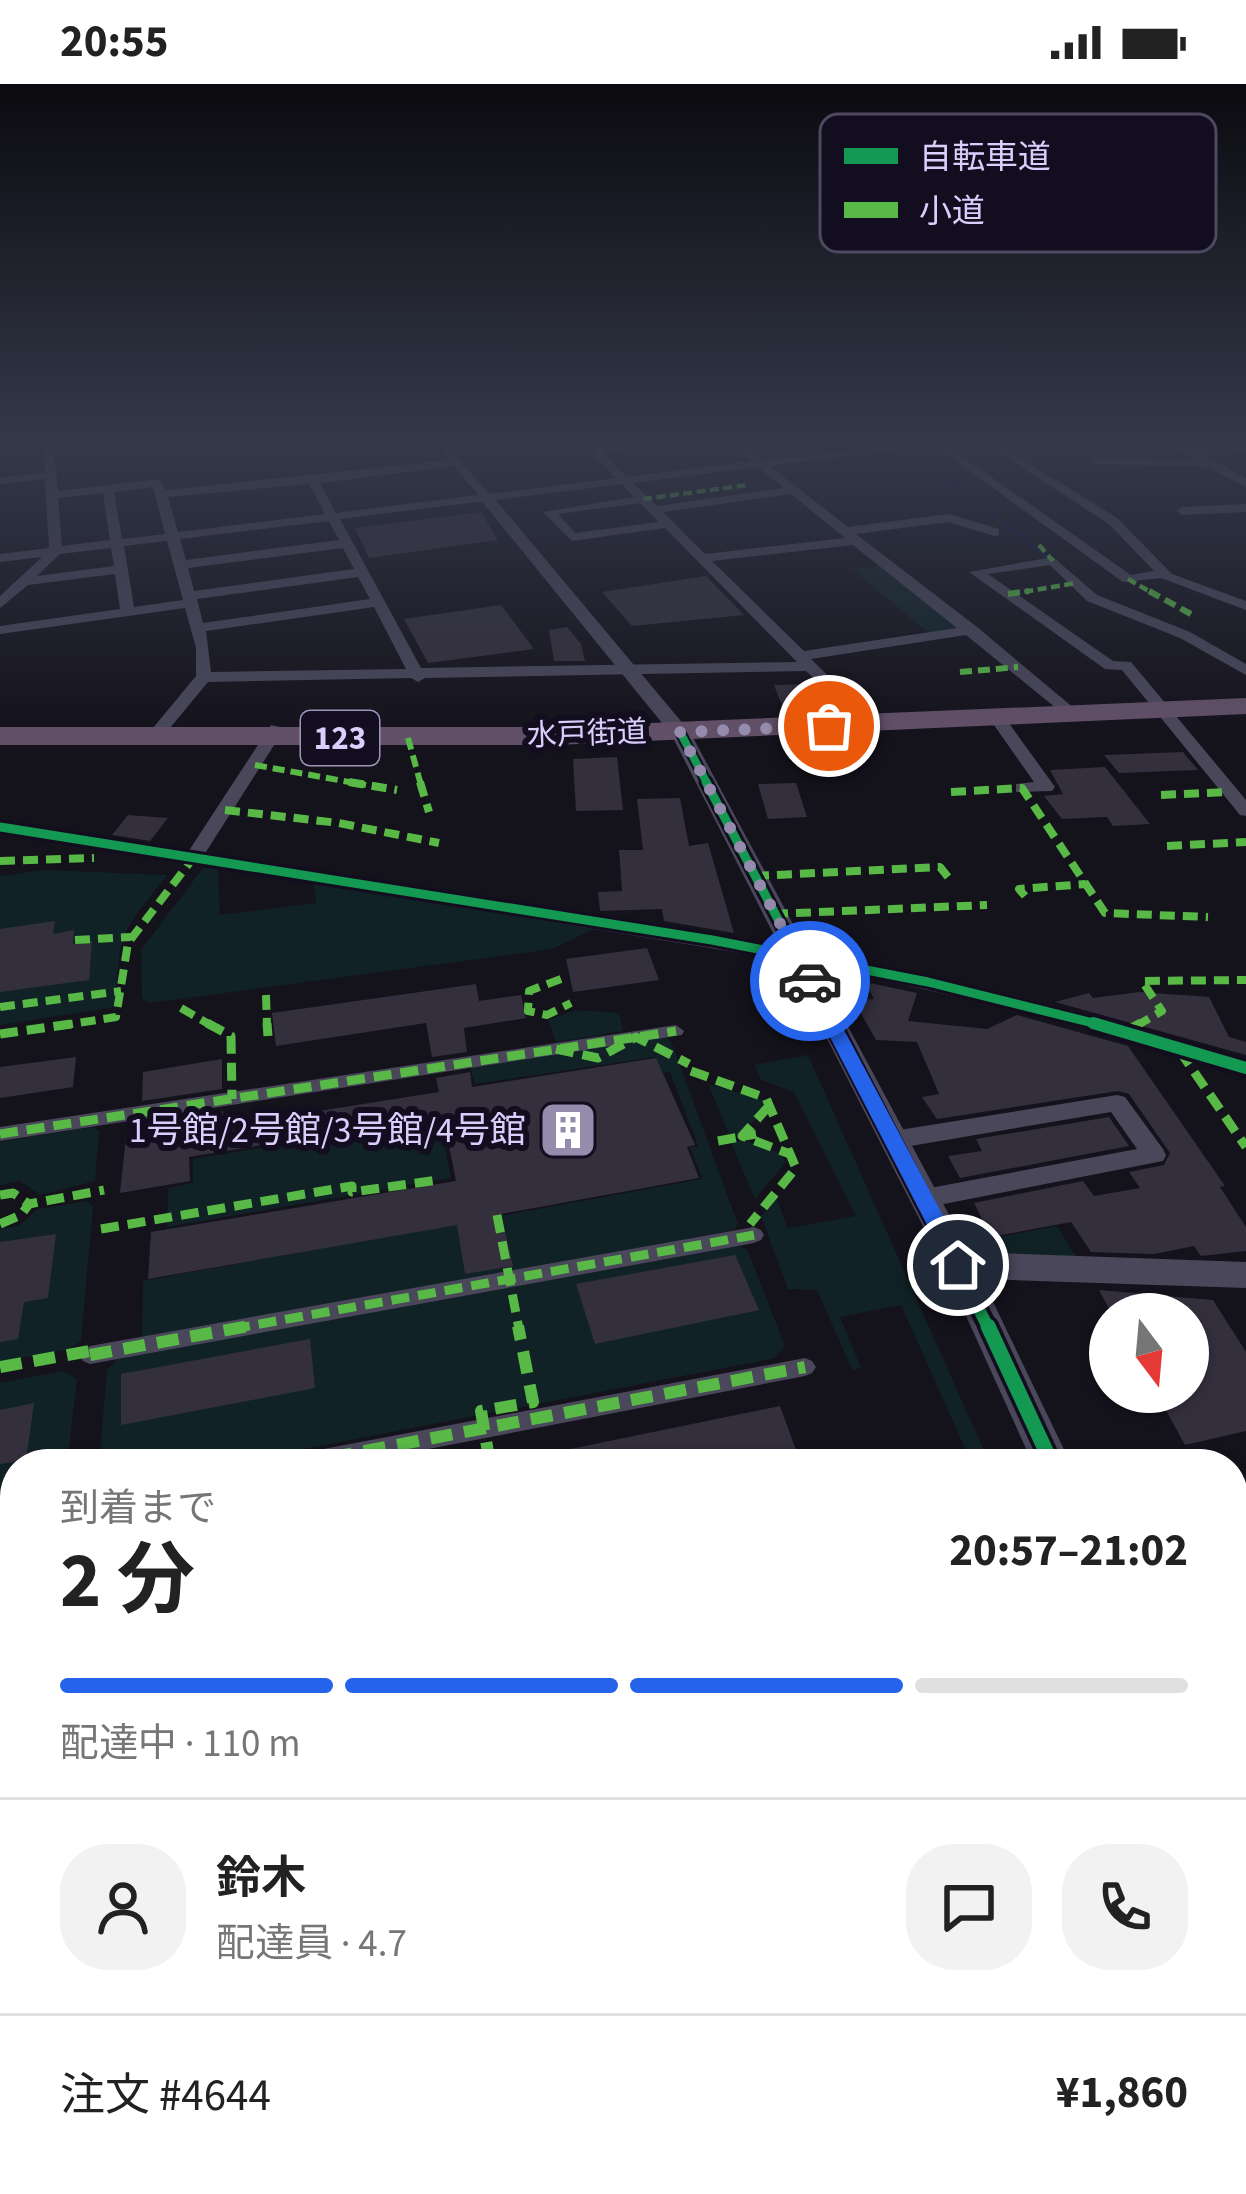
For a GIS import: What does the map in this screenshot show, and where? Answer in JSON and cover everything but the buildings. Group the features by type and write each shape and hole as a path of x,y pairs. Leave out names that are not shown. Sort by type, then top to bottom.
{"highway":[{"name":"水戸街道","path":"0,727 275,733 676,726 1069,710 1246,696"},
{"name":"水戸街道","path":"1159,705 1246,706"},
{"name":"水戸街道","path":"864,719 997,718 1069,710"},
{"name":"水戸街道","path":"0,736 158,732"}],"street":[{"path":"0,604 56,551 56,539"},
{"path":"116,539 128,613"},
{"path":"0,558 145,539"},
{"path":"158,732 204,677 198,628 173,539"},
{"path":"346,539 418,677"},
{"path":"521,539 676,726 958,1265 1045,1449"},
{"path":"683,539 864,719"},
{"path":"702,558 830,539"},
{"path":"858,539 1069,710"},
{"path":"1074,539 1128,579 1164,574"},
{"path":"1131,539 1164,574 1246,606"},
{"path":"181,565 348,543"},
{"path":"1246,670 1185,635 1093,598 1052,561 976,572 1110,666 1126,665 1246,811"},
{"path":"22,582 121,569"},
{"path":"0,630 363,572"},
{"path":"59,577 60,622"},
{"path":"198,628 379,602"},
{"path":"204,677 418,677 806,661 972,630"},
{"path":"997,718 1046,787 1022,788"},
{"path":"194,857 275,733"},
{"path":"0,827 554,910 796,956 1154,1037 1246,1068"},
{"path":"0,1134 676,1031"},
{"path":"893,1139 1117,1102 1154,1154 923,1198"},
{"path":"90,1355 754,1235"},
{"path":"958,1265 1246,1275"},
{"path":"376,1449 805,1367"}],"shaded area":[{"path":"888,565 967,626 930,634 852,569"},
{"path":"203,868 218,869 220,915 316,903 314,881 588,922 592,930 552,949 150,1003 142,998 141,950"},
{"path":"44,870 167,875 125,934 115,1007 0,1025 0,876"},
{"path":"576,1010 619,1013 623,1031 556,1042 548,1020"},
{"path":"663,1036 671,1041 738,1224 734,1230 142,1340 143,1281 702,1179 690,1148 698,1146 670,1072 662,1073 655,1057 475,1084 470,1067"},
{"path":"808,1055 983,1449 965,1449 901,1305 840,1317 861,1368 852,1370 817,1290 788,1289 761,1216 776,1197 788,1228 856,1216 794,1092 761,1080 754,1065"},
{"path":"708,1084 767,1101 769,1106 741,1134 730,1136"},
{"path":"440,1119 451,1178 167,1227 168,1188 193,1183 193,1159"},
{"path":"93,1127 99,1131 95,1181 40,1195 20,1181 0,1185 0,1142"},
{"path":"744,1140 782,1154 785,1163 755,1199 731,1142"},
{"path":"87,1201 93,1206 81,1341 70,1349 0,1362 0,1229 19,1226 37,1209"},
{"path":"1057,1226 1077,1258 974,1254 968,1243"},
{"path":"740,1245 748,1251 785,1346 775,1358 305,1449 100,1449 107,1370 119,1358"},
{"path":"63,1371 77,1379 69,1449 0,1449 0,1383"}],"waterway":[{"path":"1025,539 1076,578"}],"marked path":[{"path":"1039,545 1053,561"},
{"path":"1128,579 1191,614"},
{"path":"1008,594 1076,583"},
{"path":"960,672 1018,667"},
{"path":"408,738 429,812"},
{"path":"255,765 397,790"},
{"path":"951,792 1022,788 1105,913 1208,917"},
{"path":"1161,795 1230,792"},
{"path":"225,810 339,823 439,843"},
{"path":"1167,846 1246,842"},
{"path":"0,1034 116,1017 128,943 194,857"},
{"path":"0,861 94,858"},
{"path":"754,876 940,867 948,877"},
{"path":"1025,896 1019,889 1086,884"},
{"path":"773,914 987,905"},
{"path":"75,940 131,937"},
{"path":"561,979 529,991 528,1011 547,1015 571,1003"},
{"path":"1126,1031 1162,1011 1142,981 1246,980"},
{"path":"0,1007 121,991"},
{"path":"266,995 268,1036"},
{"path":"181,1008 231,1036 232,1099"},
{"path":"0,1134 676,1031"},
{"path":"556,1049 598,1058 636,1037 689,1064"},
{"path":"1179,1050 1246,1147"},
{"path":"691,1071 766,1098 796,1168 750,1224"},
{"path":"769,1106 742,1136 790,1154"},
{"path":"718,1141 756,1134"},
{"path":"101,1229 352,1186 352,1192 438,1180"},
{"path":"0,1224 21,1215 29,1204 104,1190"},
{"path":"0,1195 13,1193 29,1204"},
{"path":"487,1449 481,1411 533,1402 497,1215"},
{"path":"90,1355 754,1235"},
{"path":"0,1367 90,1351"},
{"path":"376,1449 805,1367"}],"cycle path":[{"path":"680,732 959,1265 1045,1449"},
{"path":"0,827 820,960 1035,1007 1246,1068"}],"way so far":[{"path":"810,981 680,732 829,726"}],"place":[{"name":"1号館/2号館/3号館/4号館","path":"568,1130"}],"route":[{"path":"810,981 958,1265"}]}
